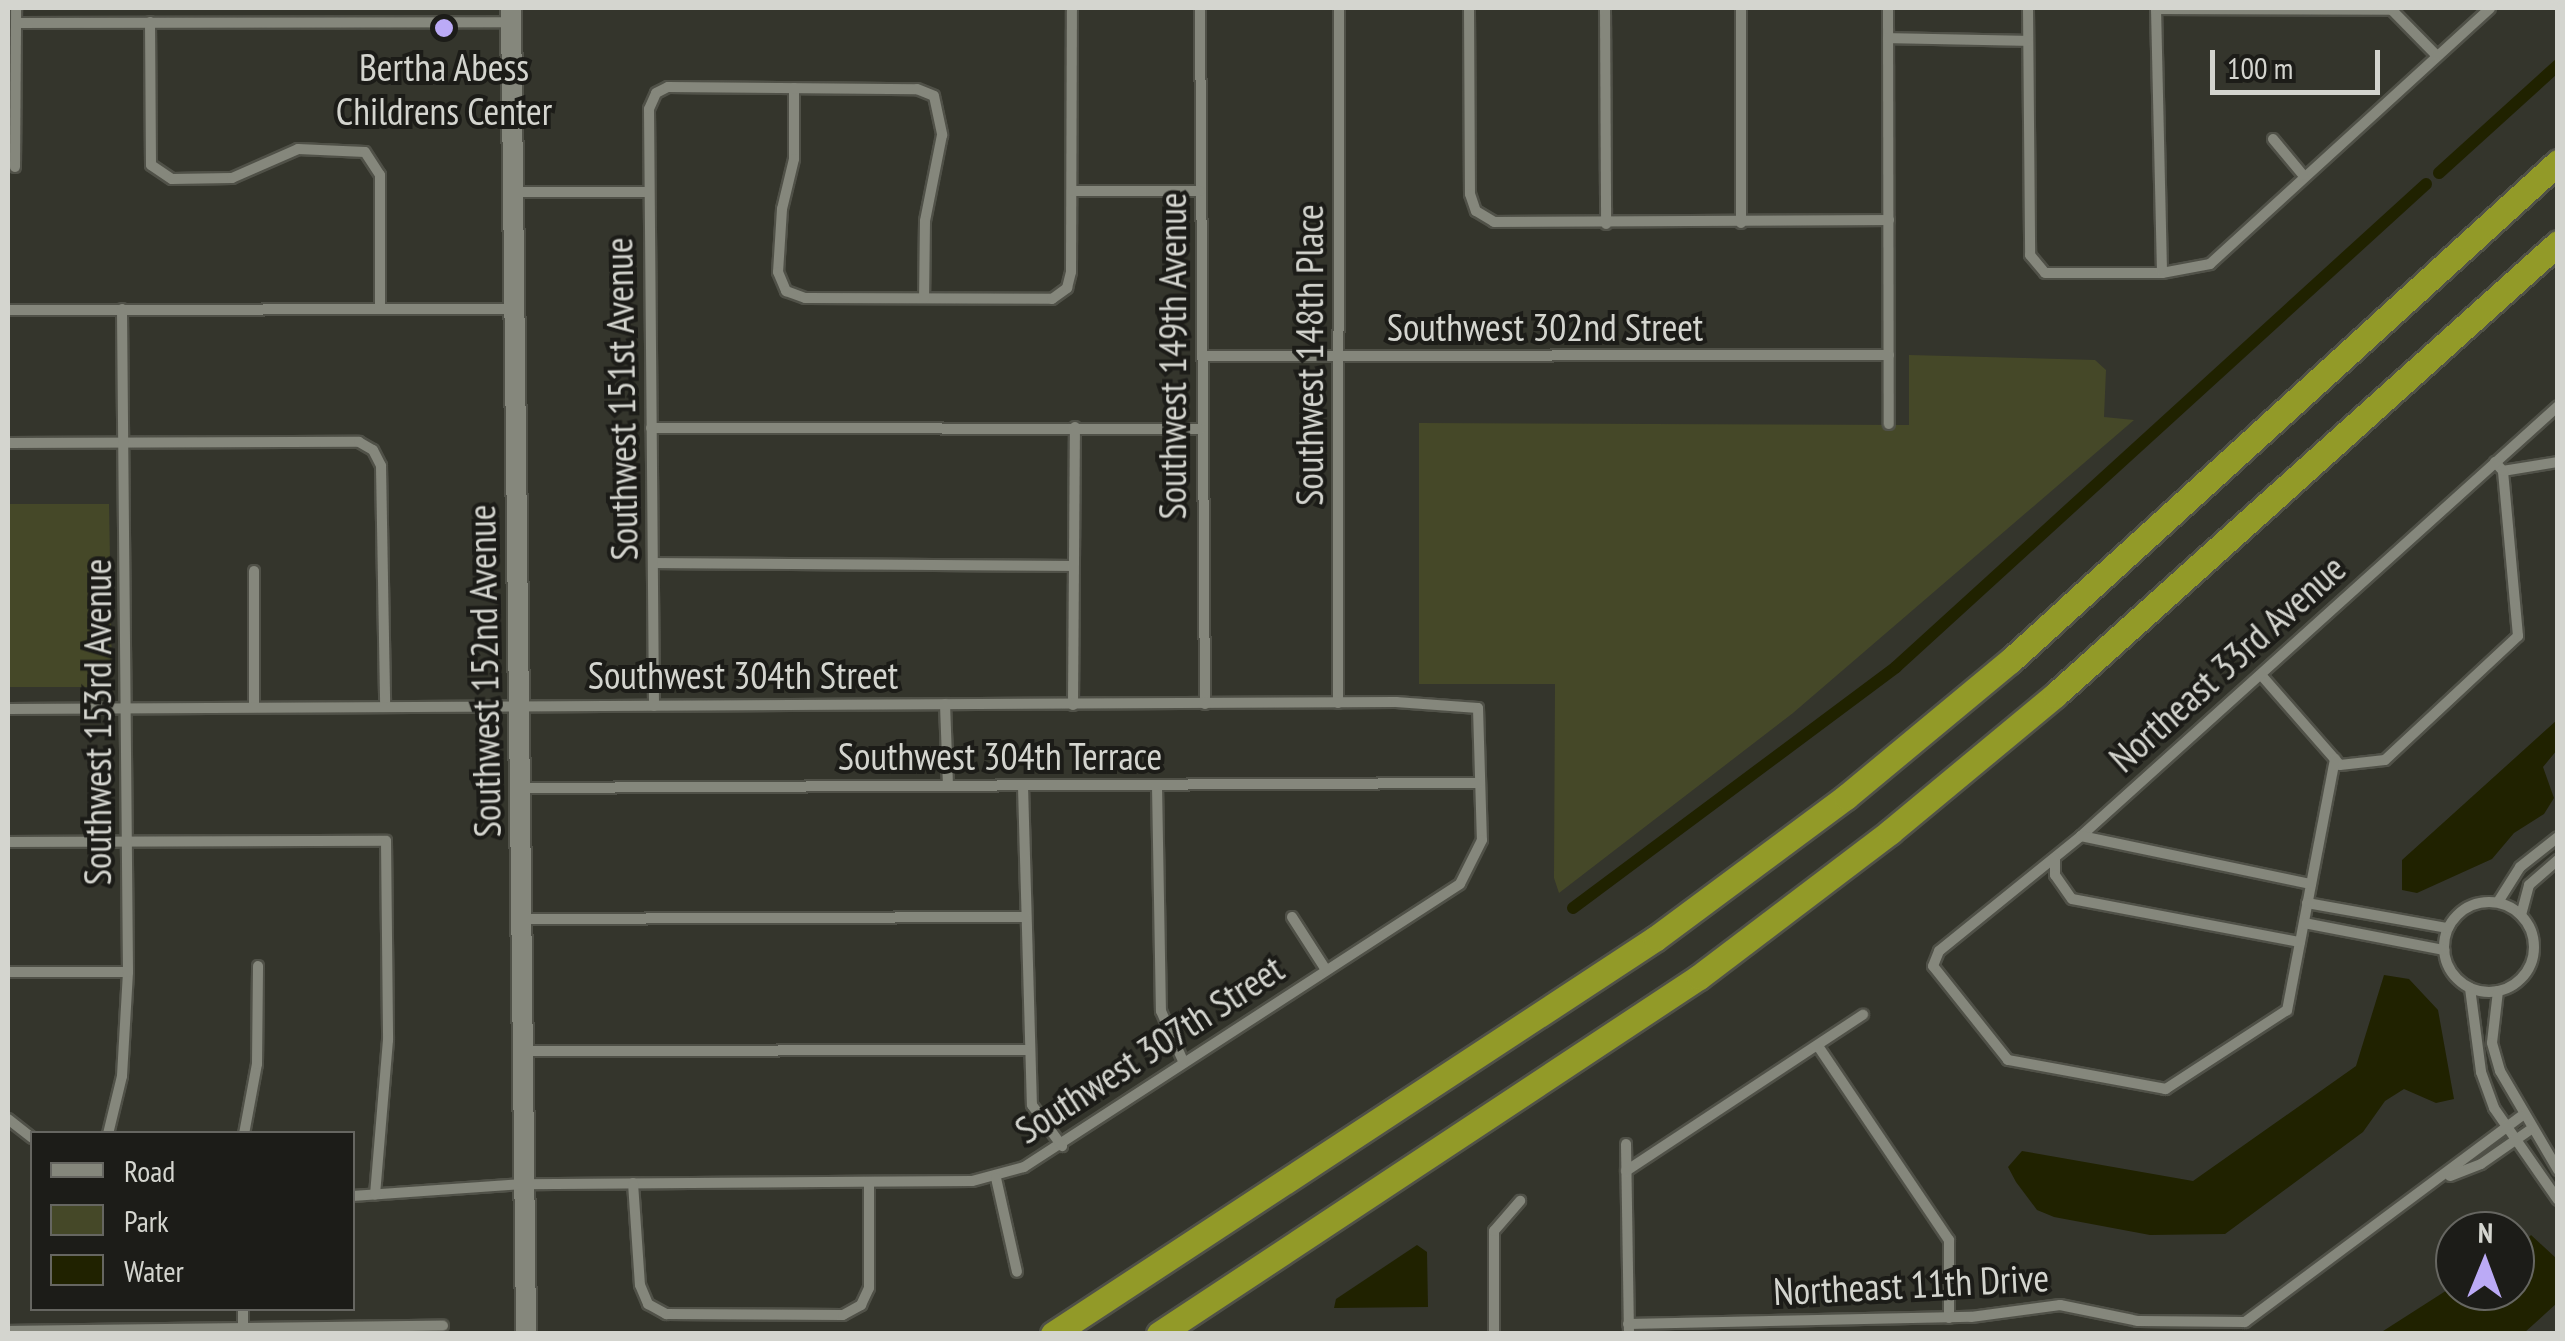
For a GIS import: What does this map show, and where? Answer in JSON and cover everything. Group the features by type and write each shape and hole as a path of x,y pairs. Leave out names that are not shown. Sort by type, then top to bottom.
{"highway":[{"path":"1053,1334 1656,938 1846,797 2010,661 2558,162"},
{"path":"1158,1334 1699,977 1890,832 2054,696 2558,243"}],"street":[{"path":"15,167 16,8"},
{"path":"376,8 376,21"},
{"path":"924,298 925,222 942,134 934,96 917,89 794,88 794,159 782,209 778,272 786,291 805,298 1052,299 1067,288 1073,190 1072,8"},
{"name":"Southwest 149th Avenue","path":"1200,8 1205,704"},
{"name":"Southwest 148th Place","path":"1338,703 1339,8"},
{"path":"1470,8 1470,194 1476,210 1494,222 1888,220"},
{"path":"1605,8 1606,224"},
{"path":"1740,8 1741,222"},
{"path":"1888,8 1889,424"},
{"path":"2028,8 2030,255 2044,273 2162,274 2210,264 2490,8"},
{"path":"2162,274 2156,8 2392,10 2437,56"},
{"path":"16,22 376,21 511,15"},
{"name":"Southwest 152nd Avenue","path":"511,15 526,1334"},
{"path":"150,22 151,166 172,179 232,178 298,149 347,147 370,156 380,175 380,309"},
{"path":"1888,38 2028,41"},
{"name":"Southwest 151st Avenue","path":"654,706 648,109 656,93 668,86 794,88"},
{"path":"2273,139 2303,175"},
{"path":"1073,190 1200,192"},
{"path":"514,192 649,192"},
{"name":"Southwest 153rd Avenue","path":"109,1131 122,1076 128,972 122,309"},
{"path":"8,310 516,309"},
{"name":"Southwest 302nd Street","path":"1202,356 1889,355"},
{"name":"Northeast 33rd Avenue","path":"2300,942 2287,1010 2166,1089 2008,1060 1933,960 2081,836 2499,466 2558,406"},
{"path":"1073,705 1076,426"},
{"path":"651,428 1202,429"},
{"path":"8,444 359,442 373,450 382,466 385,706"},
{"path":"2337,762 2384,760 2518,636 2499,466 2558,462"},
{"path":"653,564 1072,566"},
{"path":"254,571 254,707"},
{"path":"2262,676 2337,762"},
{"name":"Southwest 304th Street","path":"8,708 1338,703 1478,708 1480,784"},
{"path":"946,704 948,786"},
{"path":"2055,858 2055,875 2072,899 2300,942 2337,762"},
{"name":"Southwest 304th Terrace","path":"520,788 1480,784"},
{"name":"Southwest 307th Street","path":"355,1196 523,1184 996,1178 1062,1146 1184,1062 1460,884 1474,867 1482,840 1480,784"},
{"path":"1156,785 1161,1011 1184,1062"},
{"path":"1023,786 1027,1050 1032,1104 1062,1146"},
{"path":"2081,836 2311,884"},
{"path":"2498,902 2520,867 2558,837"},
{"path":"8,842 386,841 388,1040 376,1194"},
{"path":"2522,914 2530,885 2558,860"},
{"path":"2470,988 2498,991 2516,984 2533,960 2532,931 2522,914 2498,902 2473,904 2448,928 2444,950 2450,968 2470,988 2482,1072 2505,1125 2558,1200"},
{"path":"2307,903 2448,928"},
{"path":"521,919 1026,917"},
{"path":"1292,917 1326,970"},
{"path":"2304,923 2444,950"},
{"path":"245,1131 258,1064 258,966"},
{"path":"8,972 128,972"},
{"path":"2498,991 2492,1042 2521,1116 2558,1170"},
{"path":"1626,1171 1864,1015"},
{"path":"1818,1046 1950,1240 1949,1318"},
{"path":"523,1050 1027,1050"},
{"name":"Northeast 11th Drive","path":"1628,1328 1949,1318 2060,1305 2138,1321 2245,1322 2448,1176 2475,1146 2521,1116"},
{"path":"8,1119 30,1136"},
{"name":"Northeast 11th Drive","path":"2448,1176 2481,1164 2530,1130"},
{"path":"1626,1144 1628,1328"},
{"path":"996,1178 1016,1272"},
{"path":"634,1183 640,1285 648,1304 666,1314 843,1314 861,1305 868,1288 870,1182"},
{"path":"1494,1334 1494,1230 1520,1200"},
{"path":"243,1311 244,1329"},
{"path":"8,1331 443,1326"}],"green space":[{"path":"1909,355 2095,360 2106,370 2104,417 2134,420 1793,713 1559,893 1554,878 1555,684 1419,684 1419,423 1909,425"},
{"path":"8,504 109,504 112,677 102,687 8,687"}],"water":[{"path":"2557,720 2557,750 2543,767 2554,798 2544,814 2514,833 2492,859 2417,893 2402,890 2402,860"},
{"path":"2384,975 2409,979 2438,1010 2454,1099 2436,1103 2404,1089 2385,1101 2363,1132 2225,1234 2150,1235 2054,1217 2037,1210 2016,1182 2008,1167 2022,1151 2193,1181 2356,1066"},
{"path":"2535,1239 2557,1259 2557,1303 2524,1333 2380,1333 2435,1298 2435,1311 2535,1311"},
{"path":"1417,1245 1427,1252 1428,1307 1334,1308 1336,1299"}],"waterway":[{"path":"2439,173 2558,65"},
{"path":"1573,908 1896,667 2426,184"}],"place":[{"name":"Bertha Abess Childrens Center","path":"444,28"}]}
